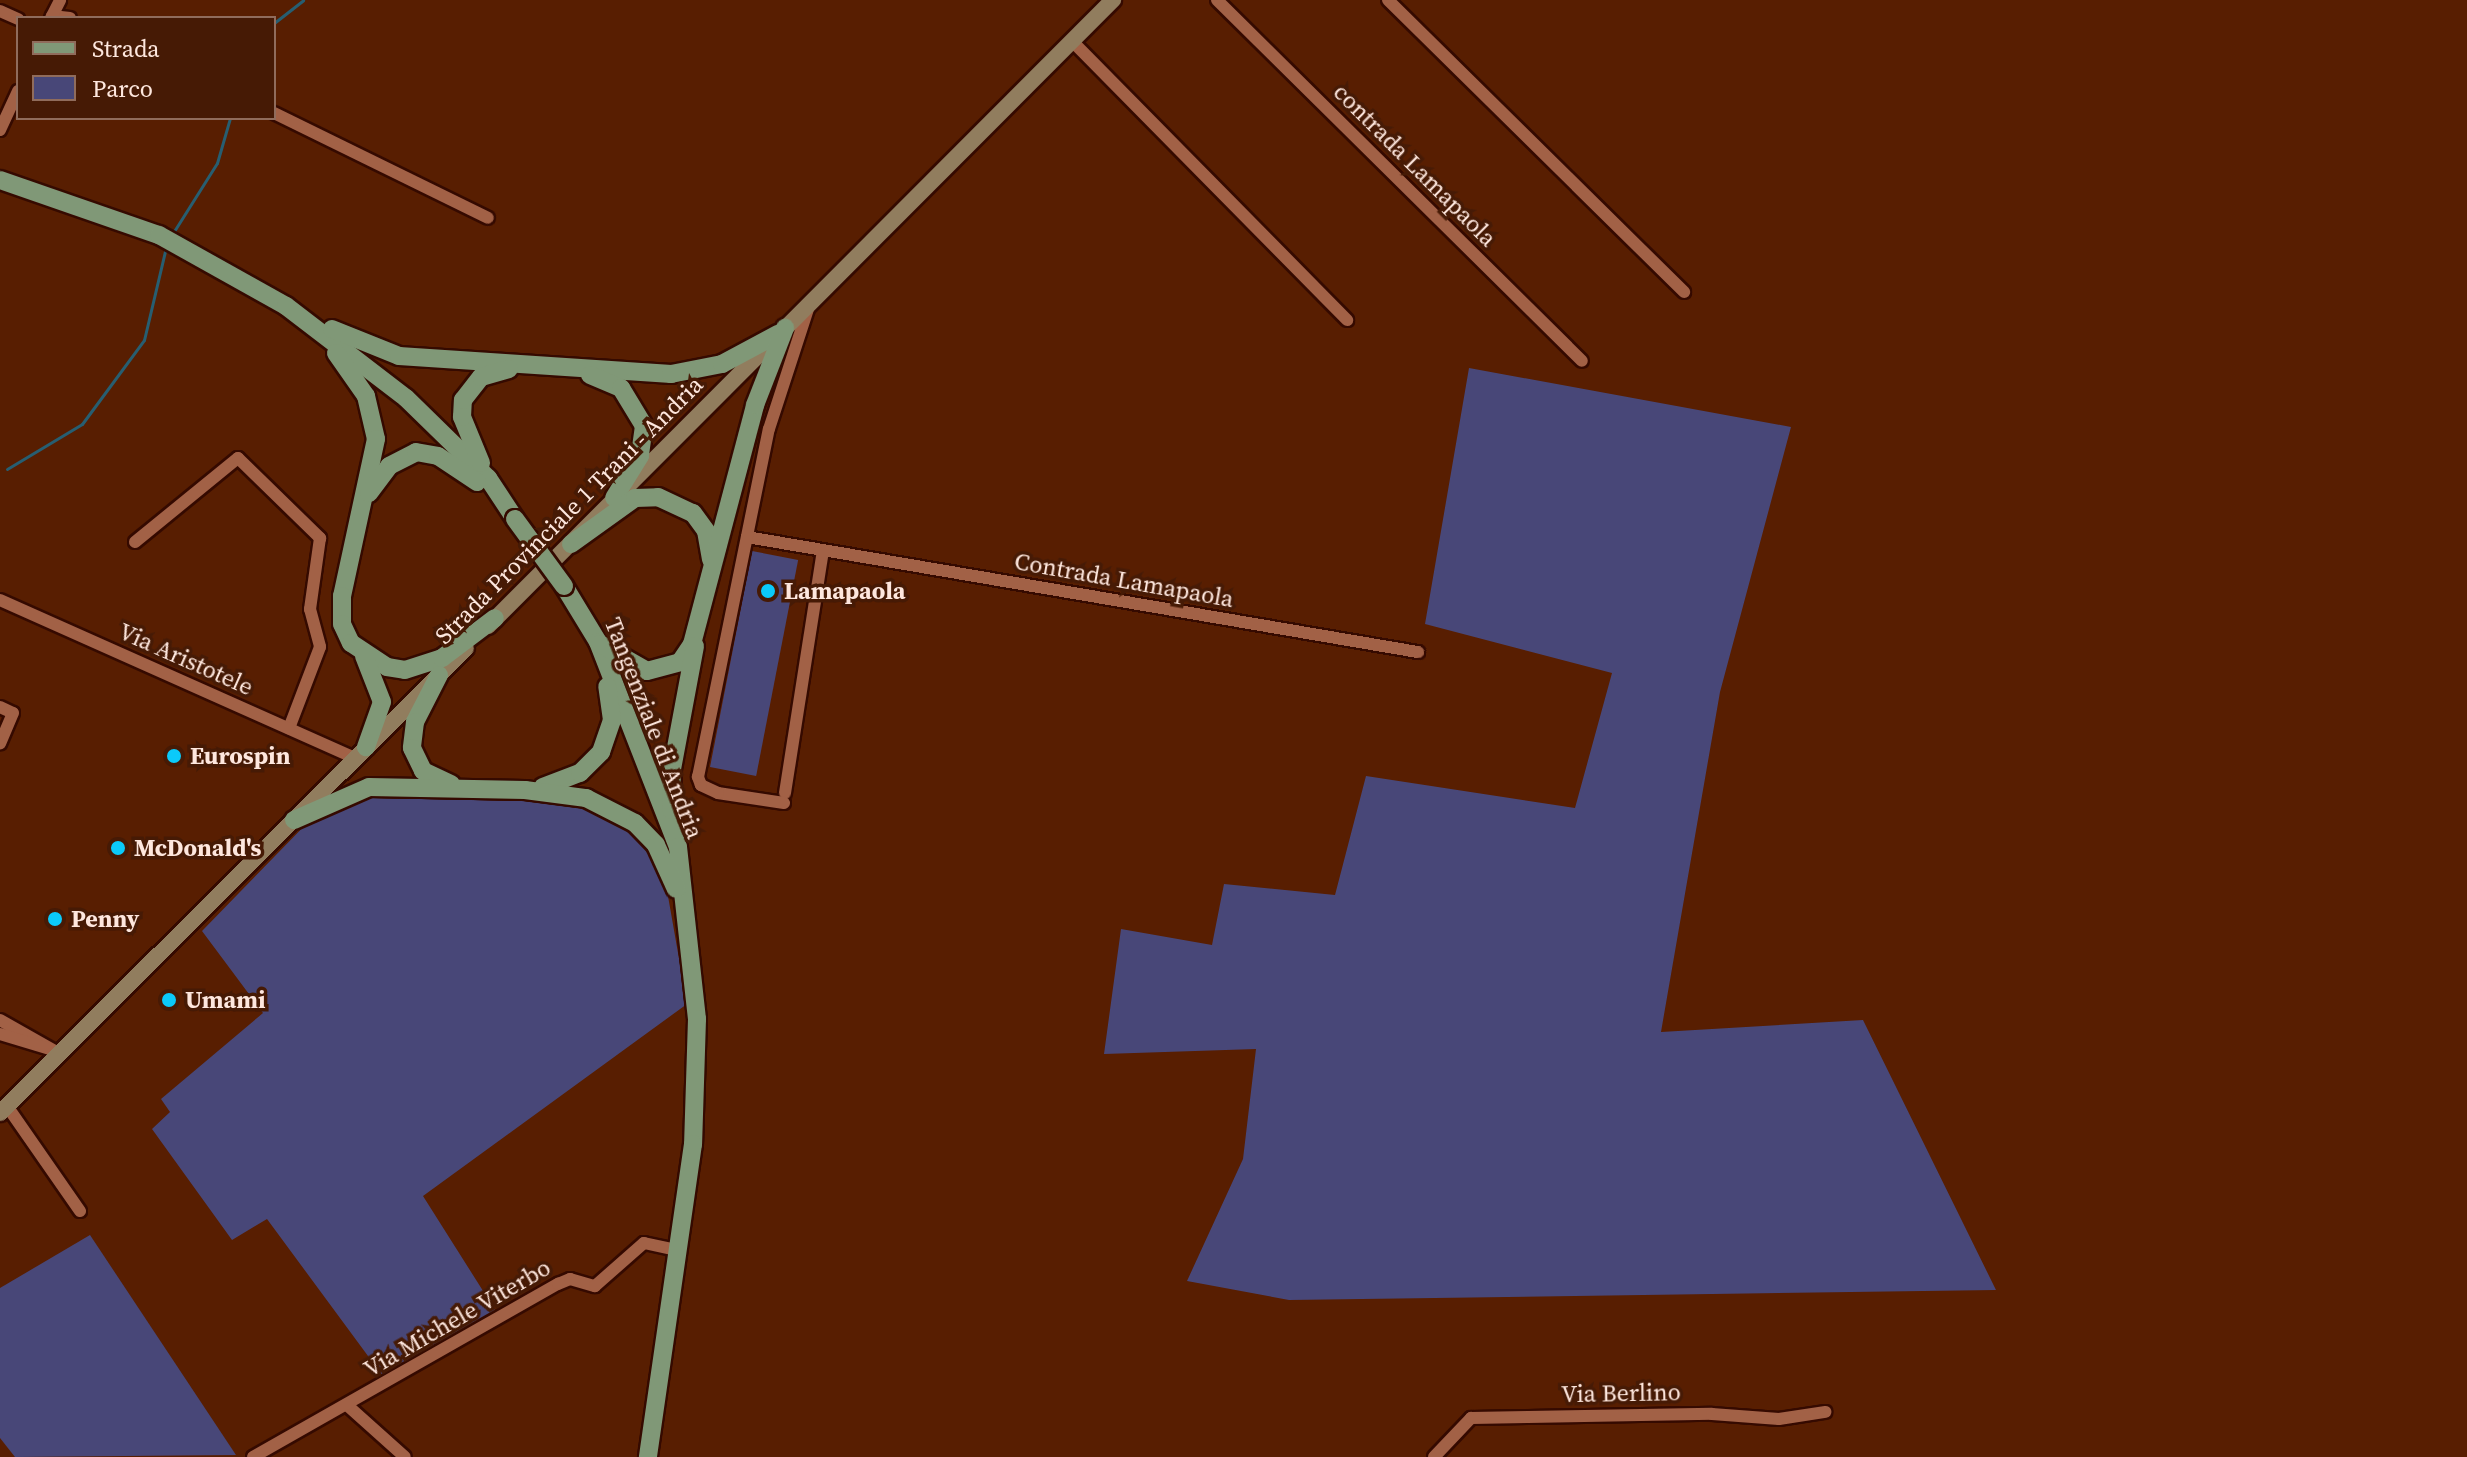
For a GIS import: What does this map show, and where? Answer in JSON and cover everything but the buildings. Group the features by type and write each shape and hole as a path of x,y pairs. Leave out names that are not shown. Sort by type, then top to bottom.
{"main road":[{"name":"Strada Provinciale 1 Trani - Andria","path":"4,1110 55,1052 294,820 1113,0"},
{"name":"Tangenziale di Andria","path":"0,180 159,235 182,246 286,306 406,398 488,478 582,612 598,642 674,837 688,934 698,1059 678,1250 648,1457"},
{"path":"286,306 375,350 572,369 695,371 782,330"},
{"path":"304,320 366,396 376,439 366,499 340,611 351,643 362,654 387,667 423,666 495,618"},
{"path":"598,642 625,663 665,670 680,662 692,644 755,405 782,330"},
{"path":"488,478 467,433 463,400 481,377 532,366"},
{"path":"572,369 621,388 641,417 640,456 614,498"},
{"path":"366,499 389,466 424,452 455,464 510,512"},
{"path":"571,544 635,498 675,501 706,531 712,551 709,585"},
{"path":"674,837 672,769 703,607"},
{"path":"525,790 580,773 609,734 611,698 582,612"},
{"path":"360,752 382,702 362,654"},
{"path":"439,675 415,722 412,748 434,779 466,788"},
{"path":"294,820 358,789 525,790 586,798 635,823 669,871 688,934"}],"street":[{"name":"contrada Lamapaola","path":"1217,0 1582,361"},
{"path":"1388,0 1684,292"},
{"path":"1072,41 1347,320"},
{"path":"0,130 16,95"},
{"path":"276,114 488,218"},
{"path":"812,300 769,429 698,777 701,785 718,793 784,798 823,551"},
{"path":"135,542 238,458 320,538 310,609 320,647 289,728"},
{"name":"Contrada Lamapaola","path":"747,537 1418,652"},
{"name":"Via Aristotele","path":"0,600 289,728 360,752"},
{"path":"0,707 13,713 0,743"},
{"path":"0,1020 55,1052"},
{"path":"0,1034 55,1052"},
{"path":"4,1110 80,1211"},
{"name":"Via Michele Viterbo","path":"253,1457 348,1406 558,1284 570,1279 595,1286 644,1243 678,1250"},
{"path":"348,1406 405,1457"},
{"name":"Via Berlino","path":"1434,1457 1471,1418 1712,1414 1779,1419 1825,1412"},
{"path":"270,1448 280,1457"}],"green space":[{"path":"1469,368 1791,427 1720,692 1661,1032 1863,1020 1996,1290 1289,1300 1187,1281 1243,1159 1256,1049 1104,1054 1121,929 1212,945 1224,884 1335,895 1366,776 1575,808 1612,673 1425,624"},
{"path":"752,551 798,560 756,776 710,767"},
{"path":"363,794 574,801 622,820 652,847 665,879 687,1004 423,1196 497,1313 382,1375 267,1219 232,1240 152,1129 170,1112 161,1099 263,1013 202,931 314,816"},
{"path":"90,1235 236,1455 15,1457 0,1438 0,1288"}],"waterway":[{"path":"276,21 303,0"},
{"path":"171,236 217,163 229,120"},
{"path":"7,469 82,424 144,340 166,247"}],"place":[{"name":"Lamapaola","path":"768,591"},
{"name":"Eurospin","path":"174,756"},
{"name":"McDonald's","path":"118,848"},
{"name":"Penny","path":"55,919"},
{"name":"Umami","path":"169,1000"}]}
